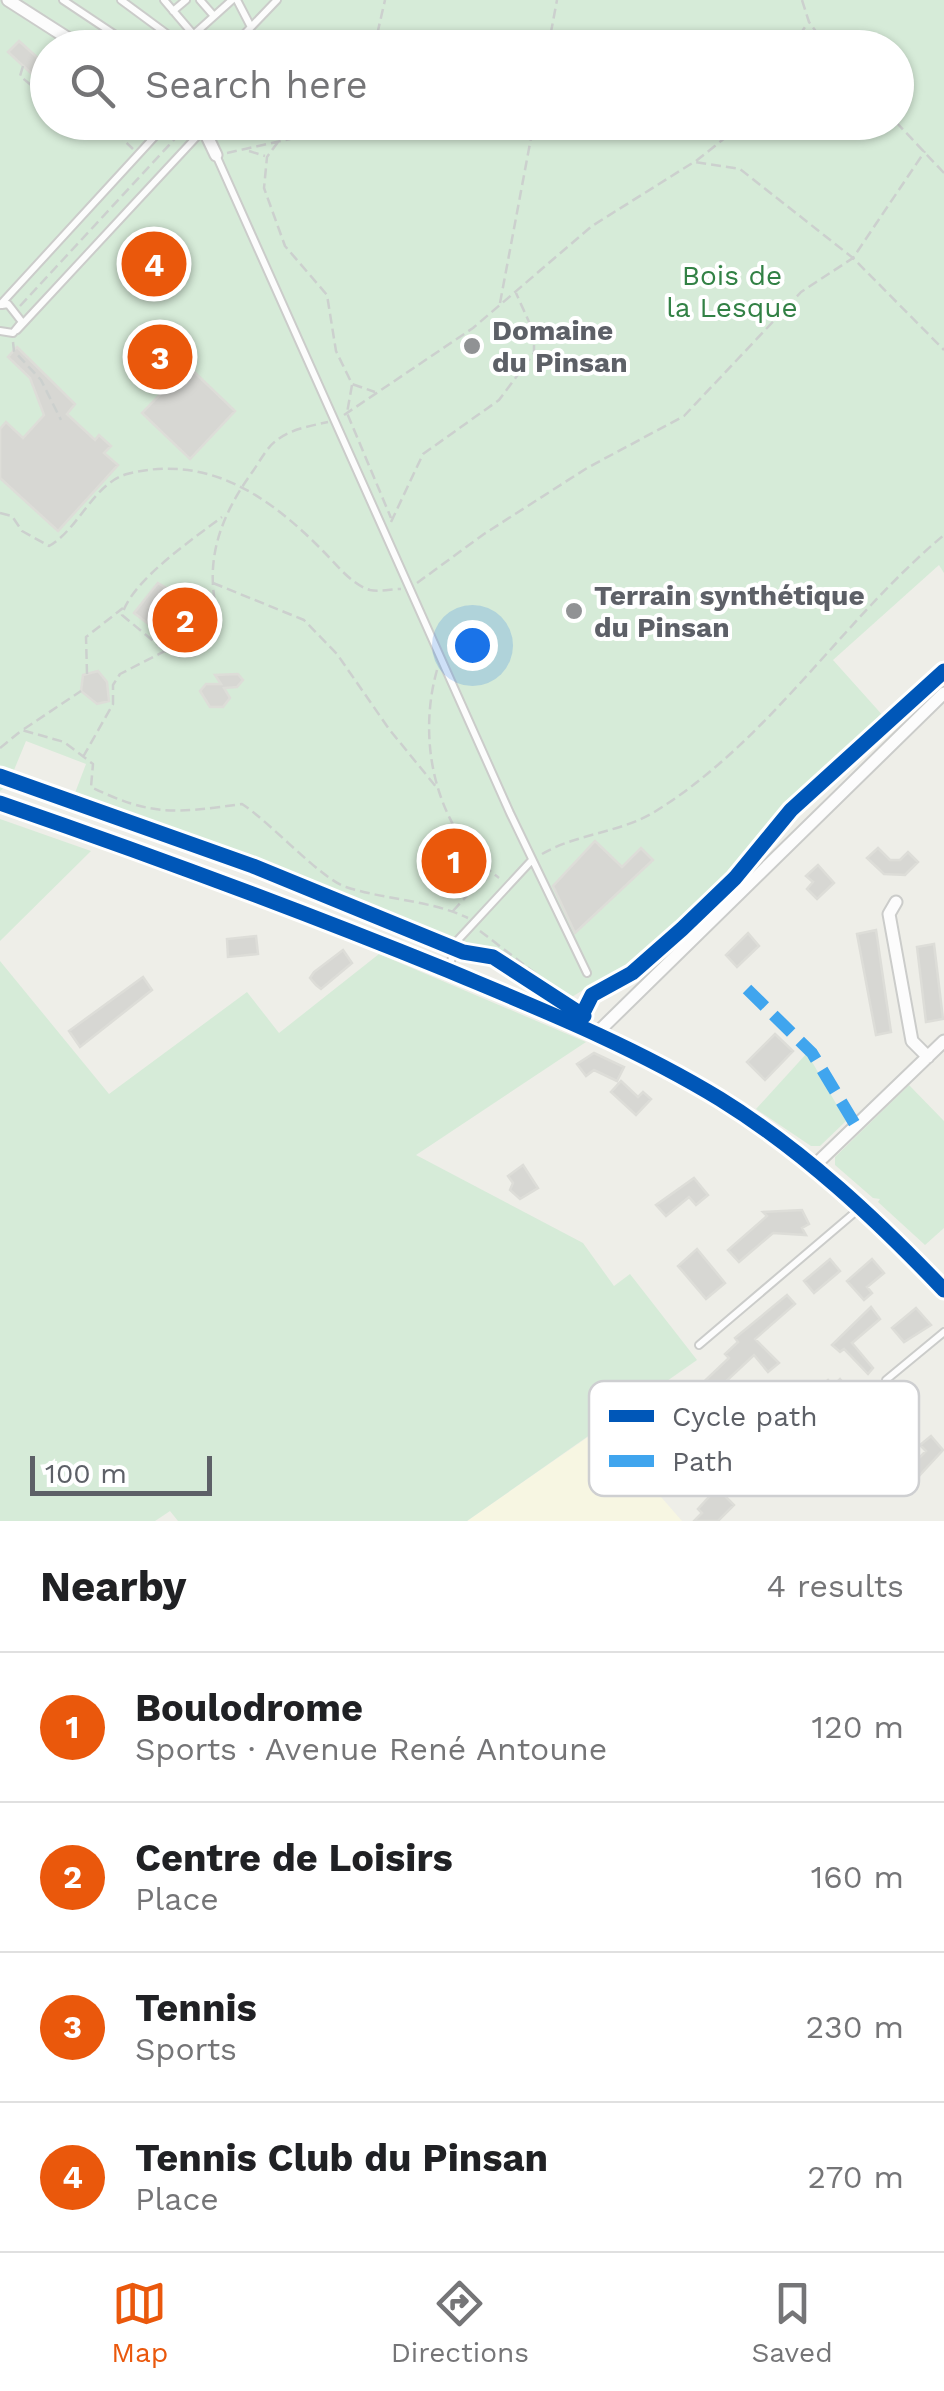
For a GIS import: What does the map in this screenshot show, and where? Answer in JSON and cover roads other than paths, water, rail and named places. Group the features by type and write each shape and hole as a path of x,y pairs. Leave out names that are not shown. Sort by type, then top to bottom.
{"street":[{"path":"8,0 54,30"},
{"path":"206,140 216,155"},
{"path":"598,1032 944,693"},
{"path":"0,804 250,890 598,1032 722,1100 814,1166 944,1290"},
{"path":"896,902 889,914 912,1040 928,1058"},
{"path":"814,1166 944,1041"}],"lane":[{"path":"63,0 108,30"},
{"path":"122,0 162,30"},
{"path":"164,0 190,30"},
{"path":"173,11 186,0"},
{"path":"200,0 214,16"},
{"path":"198,30 234,0 250,27"},
{"path":"247,30 277,0"},
{"path":"0,306 152,140"},
{"path":"15,332 182,140"},
{"path":"216,155 440,658 587,973"},
{"path":"0,306 8,304 16,311 22,322 15,332"},
{"path":"0,331 15,332"},
{"path":"448,971 458,942 532,860"},
{"path":"699,1345 861,1207"},
{"path":"886,1380 944,1332"}],"place":[{"name":"Tennis Club du Pinsan","path":"154,264"},
{"name":"Domaine du Pinsan","path":"472,346"},
{"name":"Tennis","path":"160,357"},
{"name":"Terrain synthétique du Pinsan","path":"574,611"},
{"name":"Centre de Loisirs","path":"185,620"},
{"name":"Boulodrome","path":"454,861"}],"park label":[{"name":"Bois de la Lesque","path":"732,291"}]}
